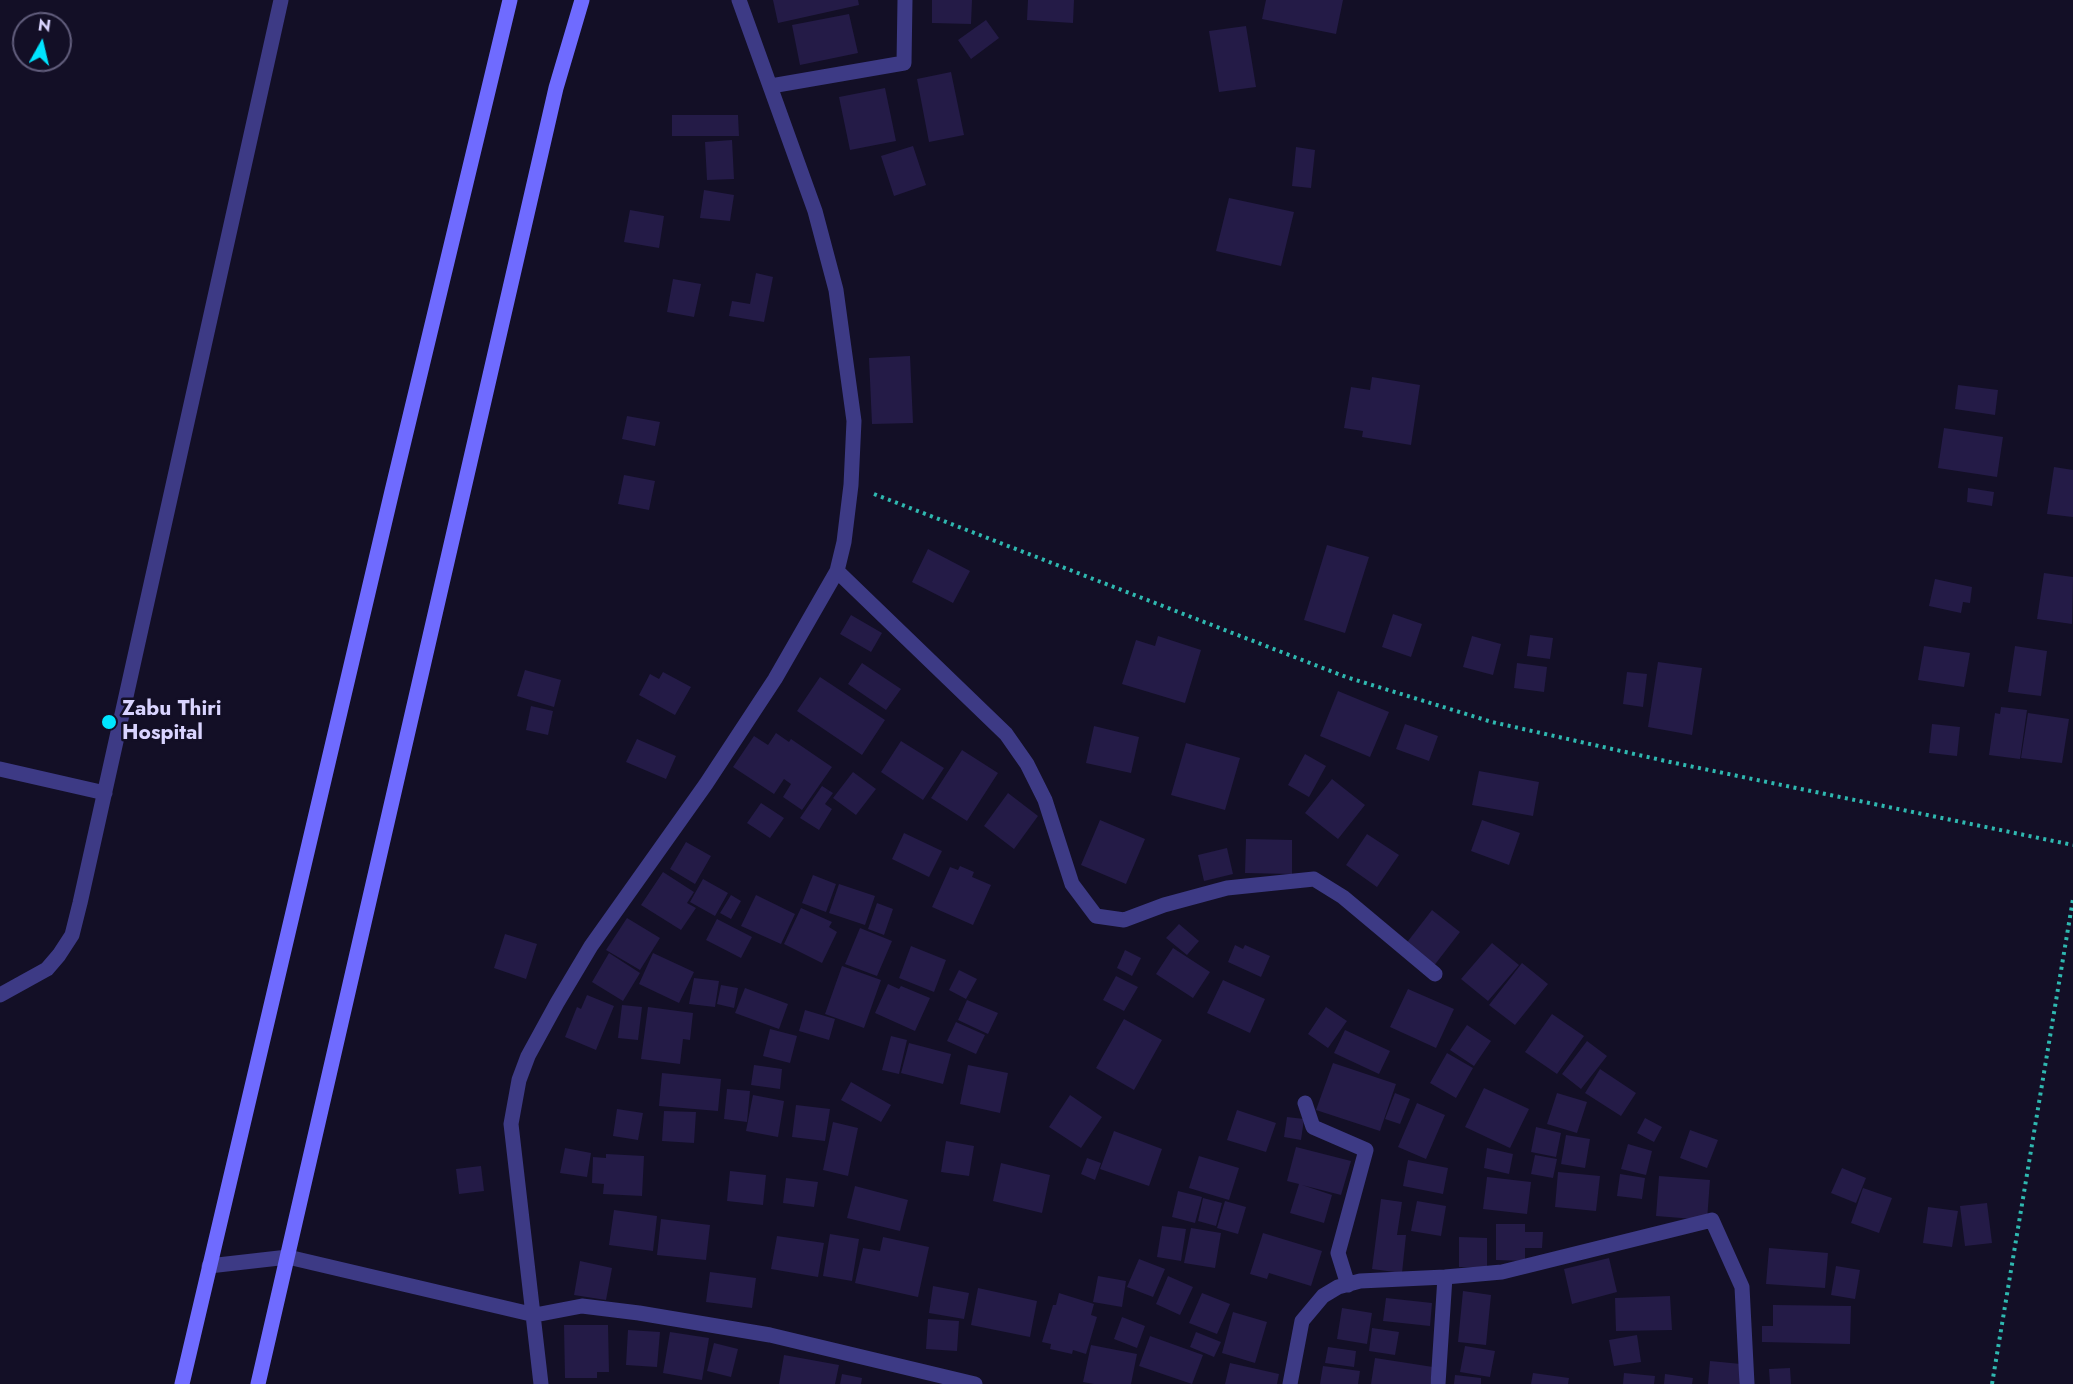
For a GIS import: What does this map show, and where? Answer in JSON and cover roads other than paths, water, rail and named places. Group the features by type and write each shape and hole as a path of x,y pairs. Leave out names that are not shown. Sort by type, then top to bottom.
{"main road":[{"path":"182,1384 510,0"},
{"path":"258,1384 556,88 582,0"}],"street":[{"path":"0,995 47,969 72,935 281,0"},
{"path":"542,1384 511,1124 519,1080 528,1056 591,946 706,784 775,679 837,571 844,542 851,485 854,421 836,290 815,211 739,0"},
{"path":"771,86 904,63 905,0"},
{"path":"837,571 1006,734 1027,764 1045,800 1072,884 1096,916 1124,920 1164,905 1227,888 1314,879 1343,897 1436,975"},
{"path":"0,769 105,793"},
{"path":"1305,1103 1313,1127 1366,1150 1338,1253 1348,1285"},
{"path":"1290,1384 1302,1321 1323,1296 1338,1287 1360,1281 1502,1272 1712,1220 1742,1287 1747,1384"},
{"path":"209,1266 288,1257 535,1315 582,1306 639,1313 770,1335 975,1384"},
{"path":"1438,1384 1445,1277"}],"place":[{"name":"Zabu Thiri Hospital","path":"109,722"}]}
